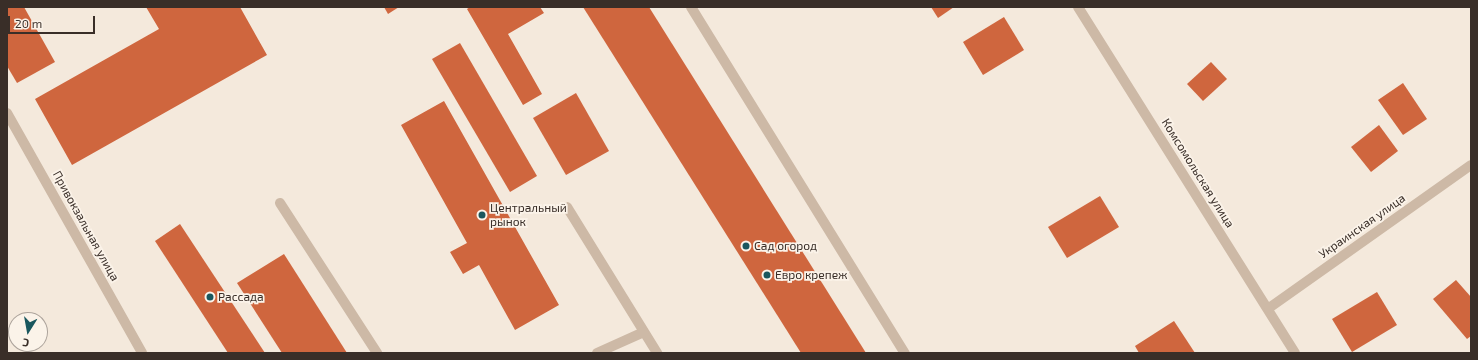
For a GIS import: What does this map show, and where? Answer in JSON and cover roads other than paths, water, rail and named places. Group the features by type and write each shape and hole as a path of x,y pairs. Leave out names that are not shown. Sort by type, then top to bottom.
{"street":[{"path":"691,7 905,353"},
{"name":"Комсомольская улица","path":"1078,7 1295,353"},
{"name":"Привокзальная улица","path":"7,113 142,353"},
{"name":"Украинская улица","path":"1268,308 1471,165"},
{"path":"280,203 377,353"},
{"path":"567,207 658,353"},
{"path":"597,353 644,332"}],"place":[{"name":"Центральный рынок","path":"482,215"},
{"name":"Сад огород","path":"746,246"},
{"name":"Евро крепеж","path":"767,275"},
{"name":"Рассада","path":"210,297"}]}
